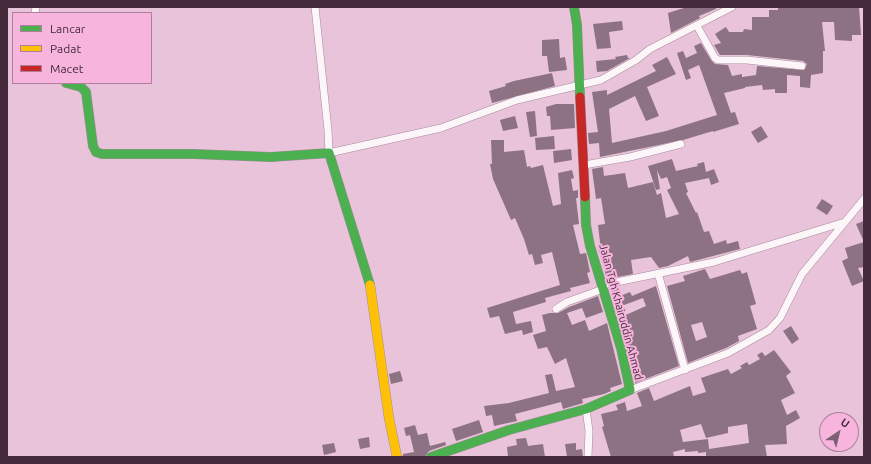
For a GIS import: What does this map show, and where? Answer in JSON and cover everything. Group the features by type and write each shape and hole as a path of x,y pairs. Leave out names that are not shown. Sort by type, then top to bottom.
{"street":[{"path":"315,7 329,153 371,288 389,418 397,457"},
{"name":"Jalan Tgh Khairuddin Ahmad","path":"431,457 509,430 586,409 630,390 626,368 592,255 586,225 577,25 574,7"},
{"path":"71,84 82,86 86,92 93,146 96,152 102,154 193,154 271,157 329,153 440,128 517,100 579,87 601,80 656,46 698,26 732,7"},
{"path":"698,26 718,60 747,60 802,66"},
{"path":"584,165 630,157 681,144"},
{"path":"630,390 728,353 769,330 780,318 802,274 864,199"},
{"path":"556,309 567,302 602,287 658,273 714,262 845,222"},
{"path":"658,273 686,370"},
{"path":"586,409 589,431 588,457"}],"building":[{"path":"687,7 716,7 716,9 699,16 700,18 671,33 668,13"},
{"path":"778,7 859,7 861,35 852,35 852,41 835,40 834,22 822,22 825,51 823,51 823,73 811,75 810,88 800,87 800,76 787,75 787,93 775,93 775,89 763,90 762,85 745,87 724,93 731,113 735,112 739,124 683,140 600,157 599,143 589,144 588,133 598,132 592,92 607,90 607,95 656,71 652,65 667,57 676,74 647,87 659,116 646,121 635,96 609,109 612,143 666,131 717,115 699,65 688,70 691,78 686,80 677,53 683,51 686,58 697,53 694,46 701,43 715,64 728,65 732,76 742,74 742,77 756,75 757,66 804,70 807,64 803,61 747,55 720,55 714,45 721,43 715,34 726,27 729,32 743,32 744,29 752,30 752,17 769,17 769,10 778,10"},
{"path":"622,21 623,30 609,32 611,48 597,49 593,24"},
{"path":"559,39 560,58 565,57 567,70 549,72 547,56 542,56 542,40"},
{"path":"627,55 628,58 630,58 607,71 597,72 596,61 616,59 615,57"},
{"path":"552,73 555,86 492,103 489,91 506,86 505,84 514,81"},
{"path":"556,104 574,104 575,128 551,130 550,116 547,116 546,107"},
{"path":"535,111 537,136 530,137 526,112"},
{"path":"515,116 518,128 503,131 500,120"},
{"path":"761,126 768,137 758,143 751,132"},
{"path":"554,136 555,149 536,150 535,138"},
{"path":"491,140 504,140 504,152 524,150 527,167 530,166 531,168 543,165 553,206 561,204 558,173 572,170 574,178 571,179 573,191 578,190 578,198 576,198 579,224 573,225 580,254 586,253 590,272 587,273 590,283 570,288 571,291 545,298 546,302 513,312 516,324 531,321 533,332 523,335 522,330 505,334 499,316 490,318 487,308 560,285 552,252 541,255 543,263 535,265 532,254 529,255 515,218 511,220 493,179 490,164 492,164"},
{"path":"571,149 572,160 554,163 553,151"},
{"path":"672,159 676,171 698,166 697,164 704,162 706,172 714,169 719,182 711,185 709,178 685,183 688,192 686,193 696,213 697,212 704,232 709,231 714,244 726,240 727,244 738,241 740,249 690,262 688,256 668,266 659,268 651,257 631,260 633,274 607,279 598,247 600,247 600,242 598,225 605,224 601,198 596,199 592,169 603,167 604,176 625,173 628,188 653,182 657,195 661,193 666,218 679,214 667,190 671,188 667,177 661,179 657,170 660,189 656,190 648,166"},
{"path":"822,199 833,206 827,215 816,208"},
{"path":"864,221 864,242 856,224"},
{"path":"864,242 864,267 858,268 864,281 852,286 842,261 848,258 845,248"},
{"path":"705,269 710,279 740,270 742,274 747,272 756,304 750,306 757,329 738,336 739,341 726,348 688,363 667,286 685,281 683,276","holes":["702,322 707,337 696,341 691,325"]},
{"path":"656,286 679,366 635,383 635,380 637,379 619,318 646,306 643,298 616,308 611,288 618,287 620,296 630,292 632,296"},
{"path":"598,296 603,312 586,318 582,308 567,313 572,325 585,320 589,331 607,323 622,384 610,388 611,391 604,394 582,399 583,403 563,409 561,402 515,414 517,421 494,426 492,415 486,416 484,406 509,403 549,393 545,375 552,374 556,391 575,387 566,358 555,364 547,347 538,349 533,335 546,331 542,315 558,313 569,307"},
{"path":"791,326 799,339 792,344 783,331"},
{"path":"774,350 791,372 786,376 795,393 781,400 787,415 796,410 800,418 786,426 787,444 765,445 767,457 706,457 706,452 685,452 685,449 673,452 674,457 611,457 602,427 604,426 601,414 618,410 616,405 625,402 627,411 642,406 637,393 649,388 654,401 690,386 693,396 706,392 701,378 728,369 731,374 742,368 740,366 747,362 749,365 760,359 757,355 762,352 765,356","holes":["701,424 706,438 728,433 728,427 747,424 749,443 709,449 708,439 683,442 680,430"]},
{"path":"400,371 403,381 391,384 389,374"},
{"path":"479,420 483,432 456,441 452,429"},
{"path":"415,425 418,435 427,433 430,446 445,442 446,445 429,451 425,457 403,457 403,454 414,452 410,435 406,436 404,428"},
{"path":"369,437 370,447 360,449 358,439"},
{"path":"526,438 528,446 543,444 545,457 508,457 507,447 517,445 516,439"},
{"path":"334,443 336,452 324,455 322,445"},
{"path":"576,443 576,450 582,449 583,457 567,457 565,444"}],"traffic: fast":[{"path":"574,7 577,25 580,97"},
{"path":"70,84 81,87 86,92 93,146 96,152 102,154 193,154 271,157 329,153 370,285"},
{"path":"431,457 509,430 586,409 630,390 621,348 590,246 586,225 585,197"}],"traffic: slow":[{"path":"370,285 389,418 397,457"}],"traffic: jam":[{"path":"580,97 585,197"}]}
